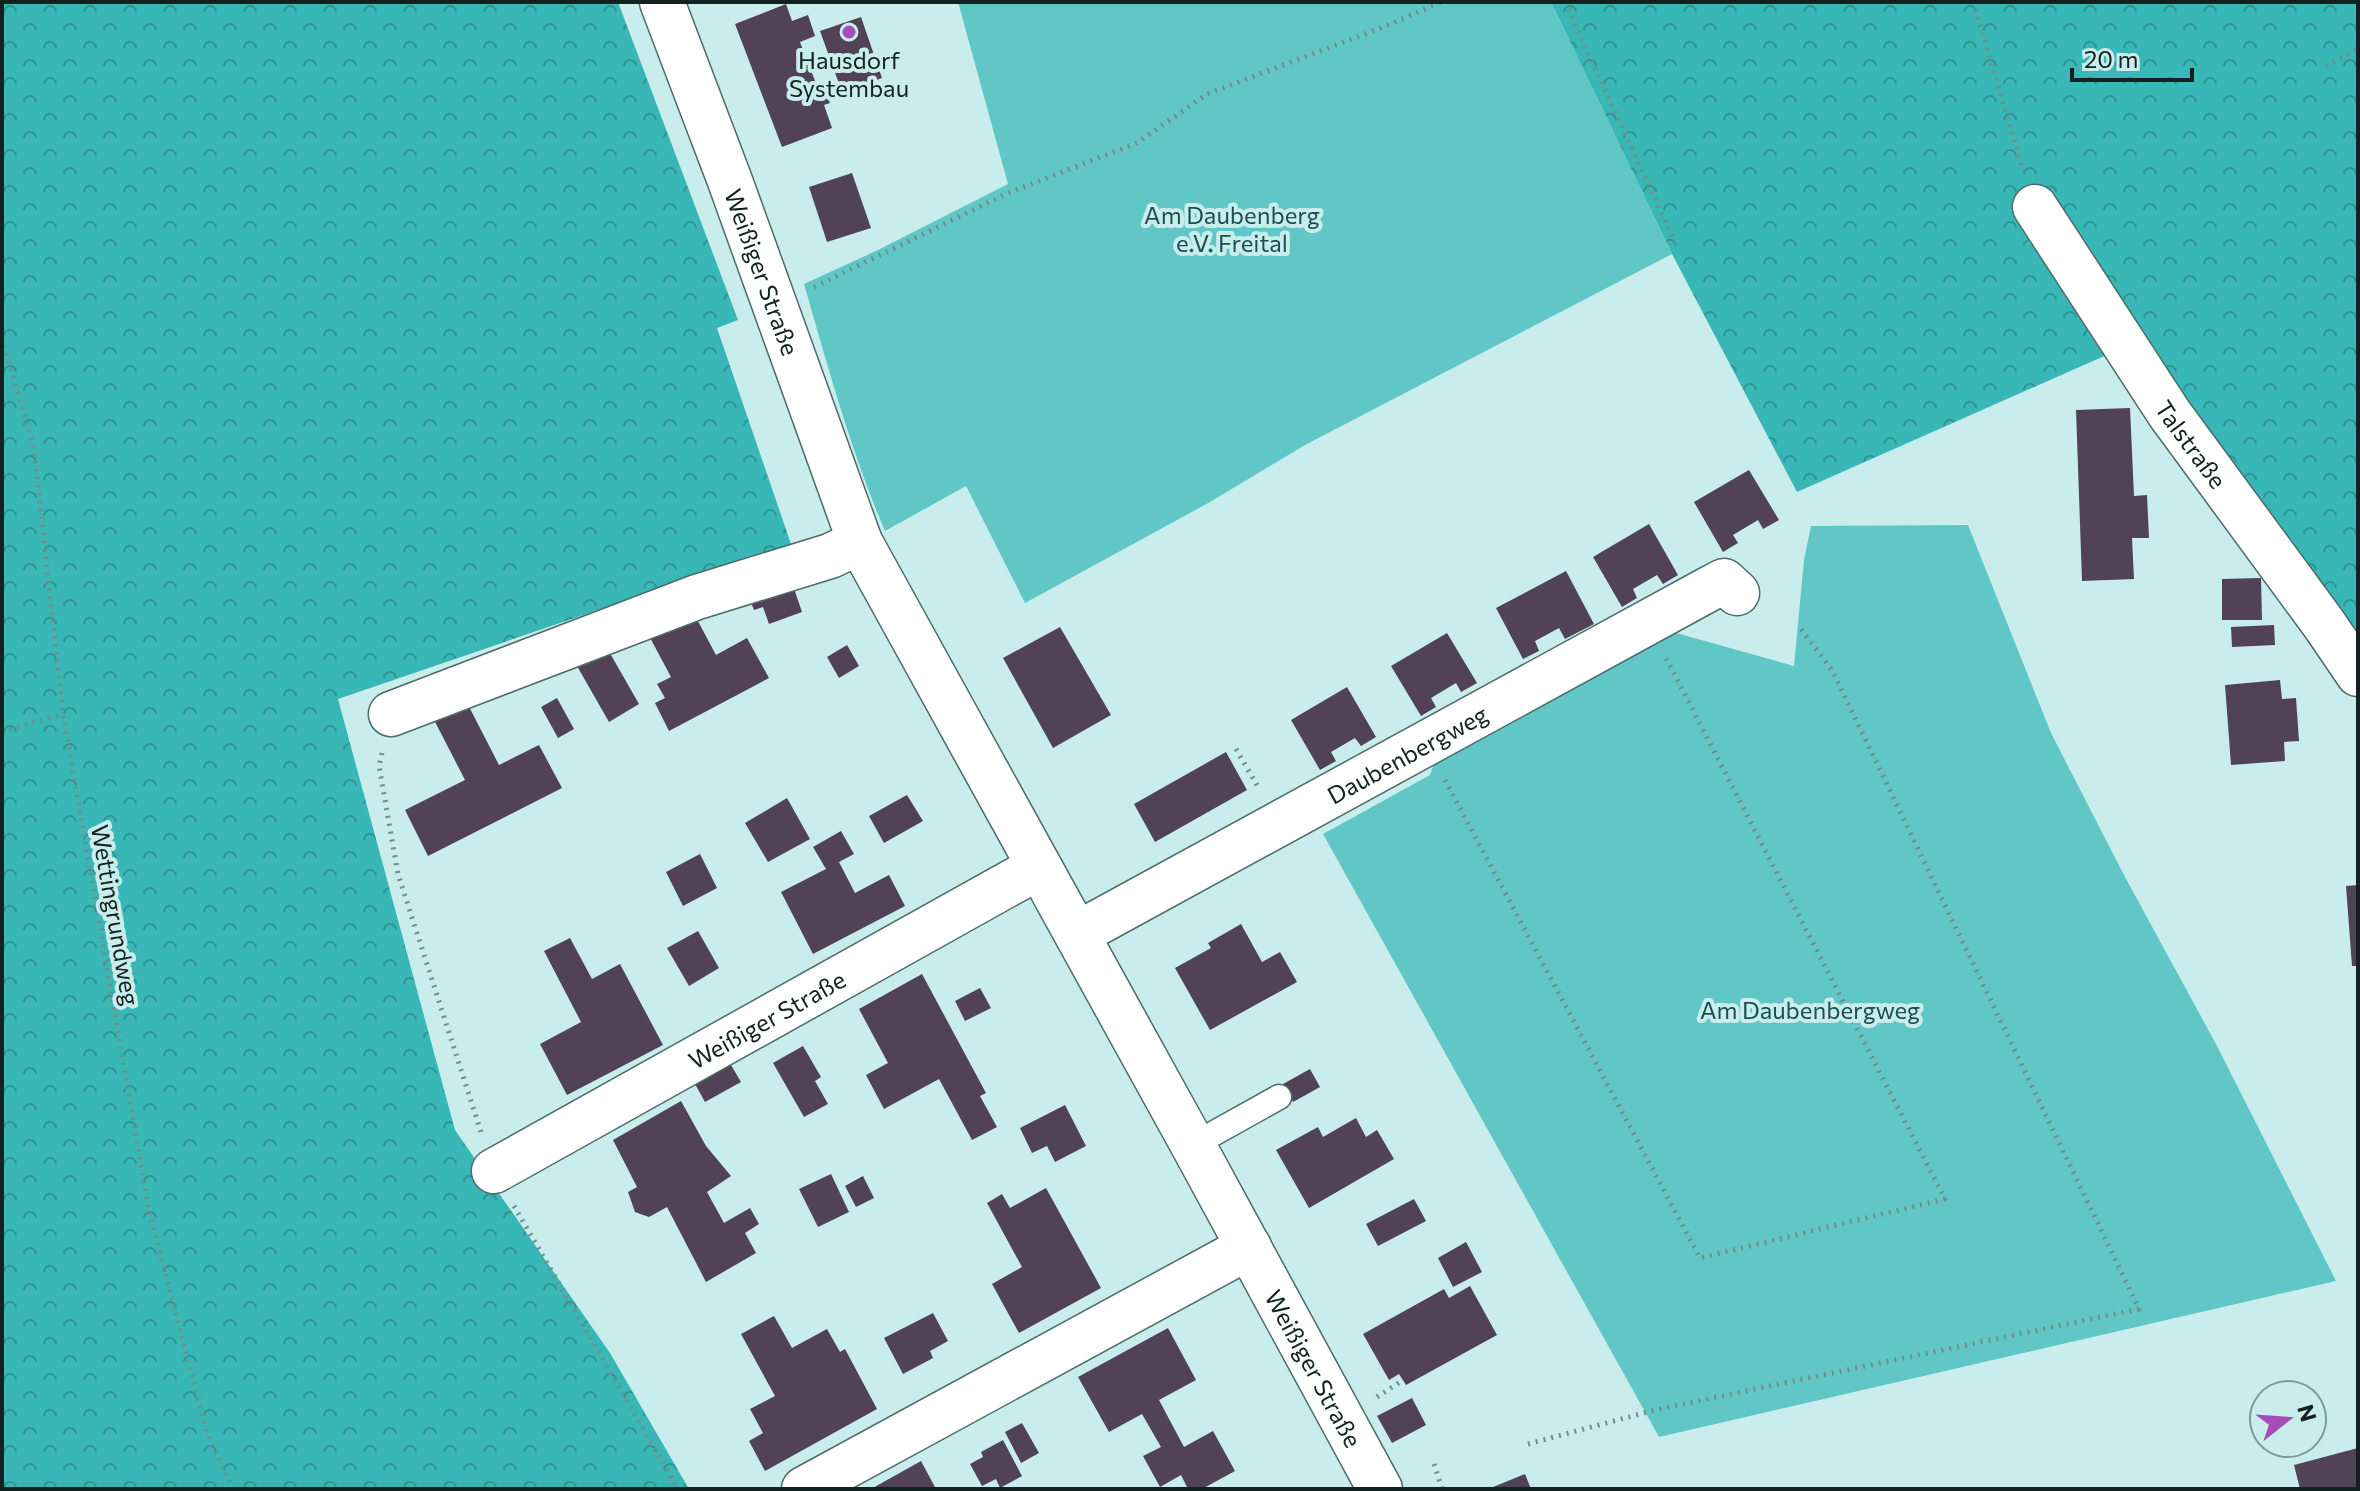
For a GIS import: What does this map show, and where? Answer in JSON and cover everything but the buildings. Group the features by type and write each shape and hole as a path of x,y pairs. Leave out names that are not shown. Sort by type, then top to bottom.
{"street":[{"name":"Weißiger Straße","path":"662,2 860,542 1380,1489"},
{"name":"Talstraße","path":"2035,207 2169,413 2358,674"},
{"path":"391,714 697,597 830,556 860,542"},
{"name":"Daubenbergweg","path":"1077,934 1724,581 1737,593"},
{"name":"Weißiger Straße","path":"494,1171 1039,867"},
{"path":"804,1489 1249,1247"}],"lane":[{"path":"1193,1145 1279,1097"}],"path":[{"path":"806,290 1008,193 1137,143 1207,94 1441,2"},
{"path":"1565,2 1676,245"},
{"path":"1973,2 2035,207"},
{"path":"2326,66 2358,49"},
{"path":"1621,148 1628,144"},
{"name":"Wettingrundweg","path":"2,338 34,449 63,714 149,1211 207,1433 233,1489"},
{"path":"1528,1444 1655,1410 2139,1309 1832,670 1798,625"},
{"path":"1442,774 1700,1258 1945,1199 1661,649"},
{"path":"2,732 63,714"},
{"path":"391,714 379,766 398,874 494,1171 678,1489"},
{"path":"1236,749 1264,797"},
{"path":"1370,1401 1400,1382"},
{"path":"1434,1464 1442,1489"}],"green space":[{"path":"2,2 618,2 738,320 717,328 791,544 338,699 455,1130 610,1353 689,1489 2,1489"},
{"name":"Am Daubenberg e.V. Freital","path":"958,2 1551,2 1672,254 1305,445 1210,502 1025,603 966,486 885,531 851,440 804,284 1008,184"},
{"path":"1551,2 2358,2 2358,648 2145,338 1797,492 1672,254"},
{"name":"Am Daubenbergweg","path":"1968,525 2051,733 2216,1044 2336,1281 1659,1437 1323,834 1430,775 1435,761 1662,629 1794,666 1804,560 1811,526"}],"place":[{"name":"Hausdorf Systembau","path":"849,32"}]}
